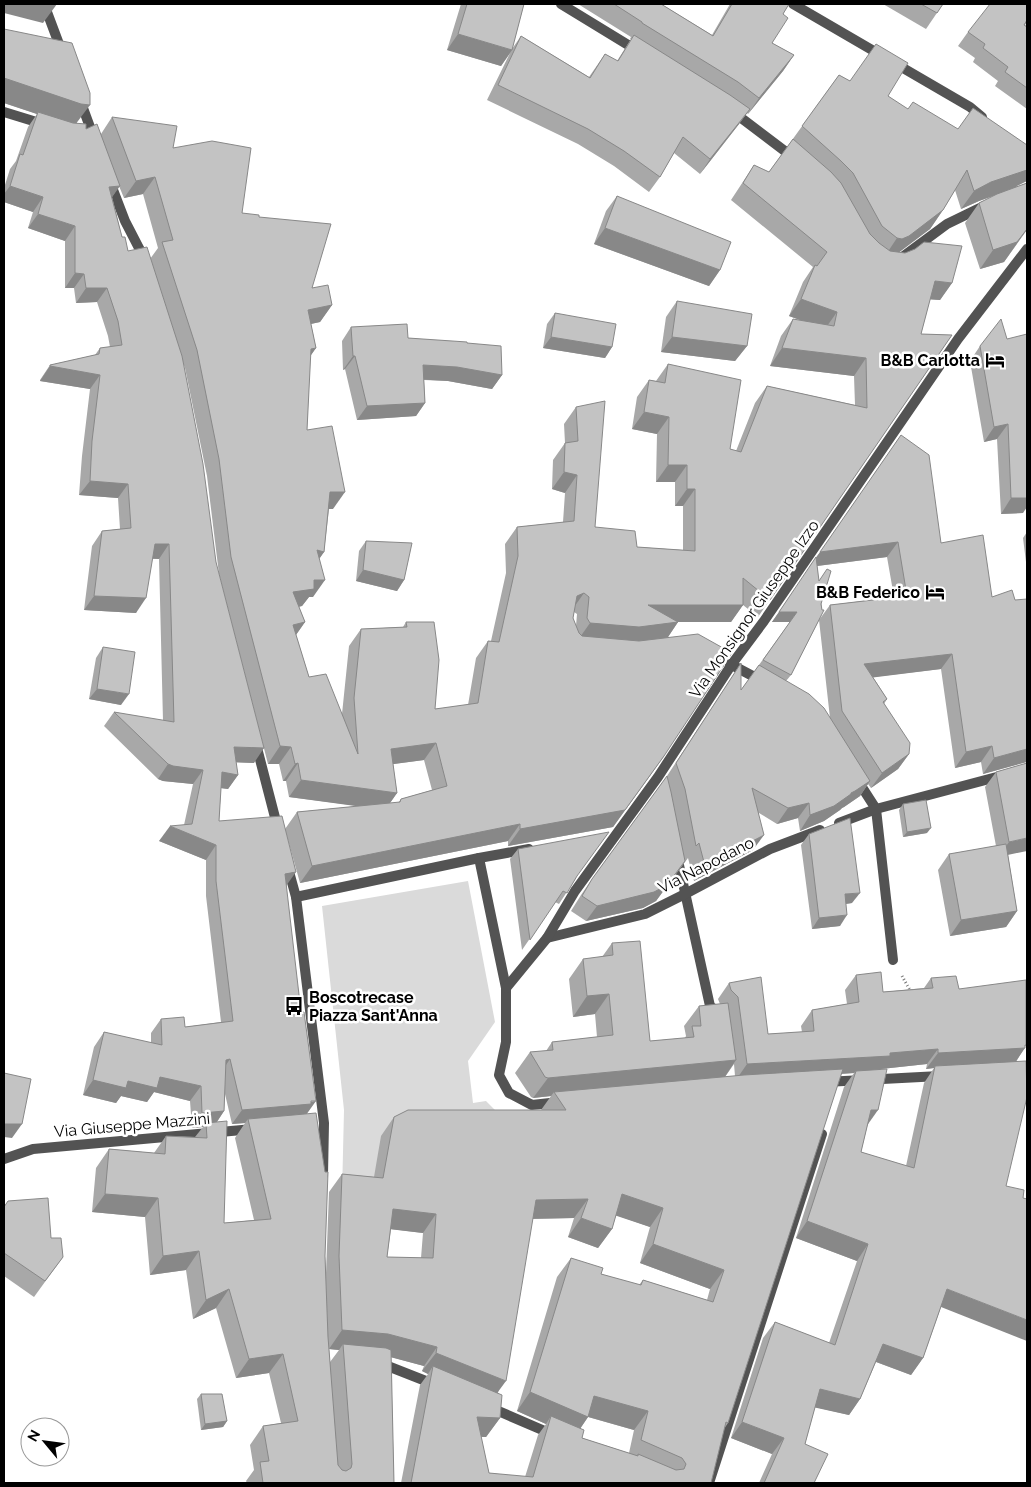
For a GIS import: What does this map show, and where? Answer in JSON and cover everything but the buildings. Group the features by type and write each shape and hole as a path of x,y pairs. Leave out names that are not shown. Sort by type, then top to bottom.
{"street":[{"path":"44,4 64,57"},
{"path":"561,4 650,59"},
{"path":"793,4 970,107 991,125"},
{"path":"77,93 87,130 97,147"},
{"path":"723,104 784,149 804,167"},
{"path":"4,112 56,128"},
{"path":"108,175 125,221 140,250 146,268"},
{"path":"890,264 900,260 947,224 990,204"},
{"name":"Via Monsignor Giuseppe Izzo","path":"506,988 547,938 575,891 658,777 727,662 776,604 958,338 1027,249"},
{"path":"727,662 771,686"},
{"path":"254,736 281,840"},
{"name":"Via Napodano","path":"547,938 645,914 770,849 876,809 1027,769"},
{"path":"855,776 876,809 893,960"},
{"path":"658,777 663,792"},
{"path":"600,836 618,833"},
{"path":"296,897 535,848"},
{"path":"676,850 710,1006 720,1014 721,1023"},
{"path":"479,858 506,988 506,1042 499,1075 509,1093 532,1104 572,1101"},
{"path":"286,859 296,897 319,1123 323,1184"},
{"path":"819,1082 837,1086 952,1075"},
{"name":"Via Giuseppe Mazzini","path":"4,1159 33,1149 266,1128"},
{"path":"709,1483 824,1128"},
{"path":"374,1360 445,1388"},
{"path":"480,1403 560,1437"}],"path":[{"path":"893,960 911,992 912,1001"}],"shaded area":[{"path":"468,881 495,1022 468,1061 473,1103 486,1101 497,1112 370,1197 342,1194 344,1110 322,906"}],"place":[{"name":"B&B Carlotta","path":"995,360"},
{"name":"B&B Federico","path":"935,592"},
{"name":"Boscotrecase Piazza Sant'Anna","path":"294,1006"}]}
